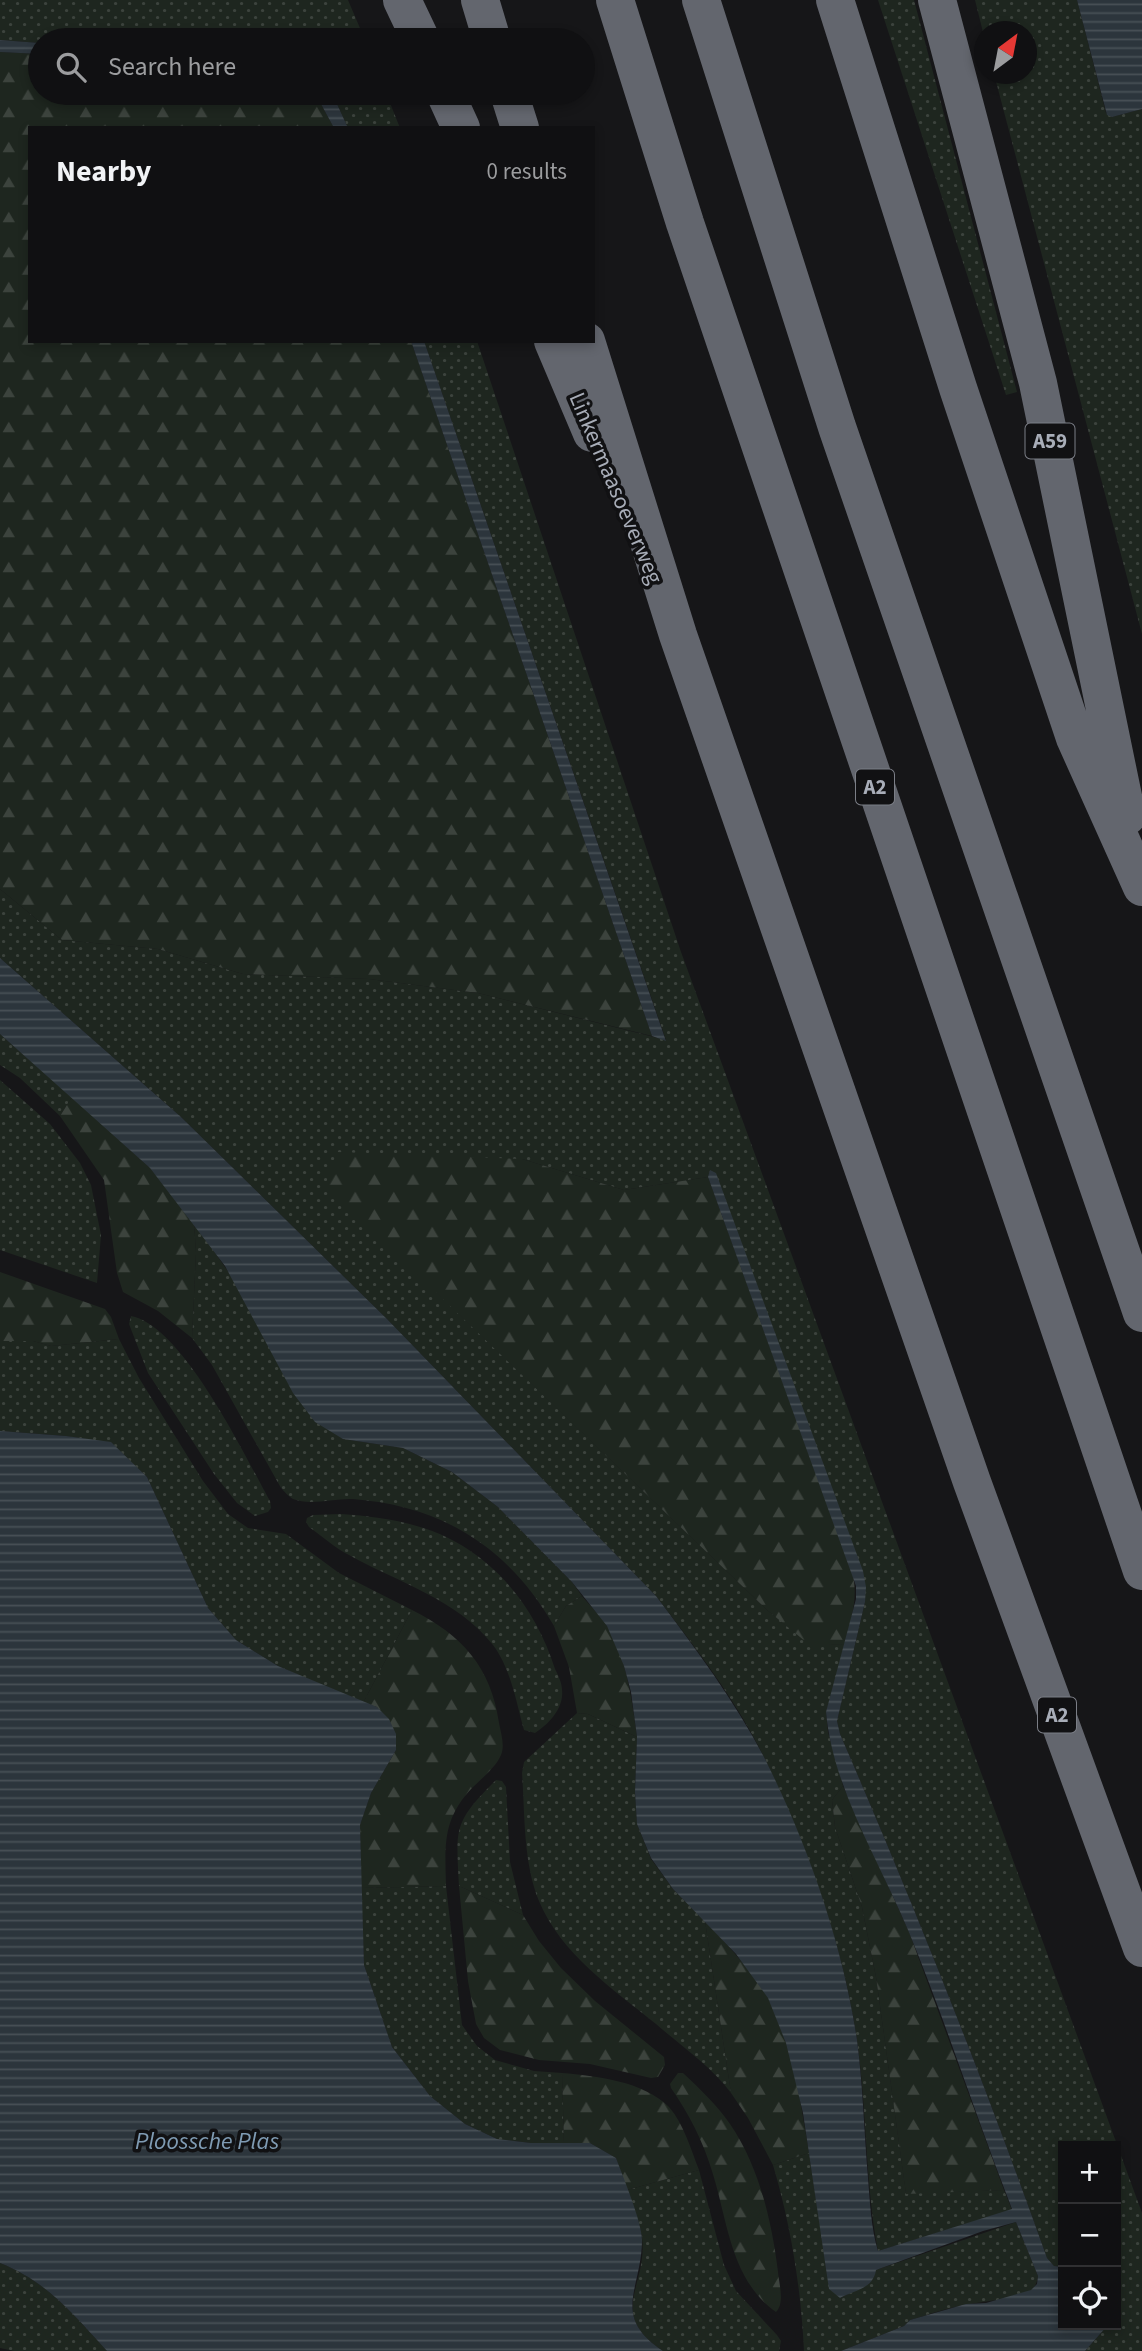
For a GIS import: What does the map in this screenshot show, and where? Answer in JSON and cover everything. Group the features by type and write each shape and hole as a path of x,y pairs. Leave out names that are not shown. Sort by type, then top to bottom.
{"highway":[{"path":"402,0 415,28"},
{"path":"480,0 488,28"},
{"name":"A2","path":"615,0 689,237 1142,1571"},
{"path":"701,0 842,440 1142,1313"},
{"path":"835,0 958,388 1075,738 1142,887"},
{"name":"A59","path":"937,0 1038,383 1142,887"},
{"path":"449,105 459,126"},
{"path":"513,105 519,126"},
{"name":"Linkermaasoeverweg","path":"554,343 678,635"},
{"name":"A2","path":"587,343 678,635 972,1482 1142,1948"}],"green space":[{"path":"0,0 348,0 360,28 28,28 28,42 0,40"},
{"path":"878,0 914,0 1017,392 1006,395"},
{"path":"975,0 1077,0 1106,113 1112,117 1142,109 1142,634 997,84 1037,84 1037,21 980,21"},
{"path":"0,52 28,53 28,105 322,105 333,126 28,126 28,343 412,343 652,1036 478,993 369,979 243,974 158,949 62,940 0,889"},
{"path":"337,105 391,105 399,126 347,126"},
{"path":"425,343 478,343 681,952 1116,2141 1058,2141 1058,2266 1047,2258 948,1994 840,1734 837,1721 865,1602 710,1171 708,1177 624,1190 522,1159 326,1186 767,1610 811,1645 845,1644 826,1713 828,1732 843,1786 832,1800 835,1827 862,1907 876,1977 906,2193 1004,2190 1012,2210 878,2251 857,2040 843,1968 822,1896 795,1826 742,1716 656,1596 387,1319 181,1117 0,958 0,889 62,940 158,949 243,974 369,979 478,993 666,1040"},
{"path":"0,1034 72,1097 60,1116 20,1078 0,1065"},
{"path":"0,1080 50,1124 80,1163 91,1185 101,1235 97,1283 0,1250"},
{"path":"72,1097 150,1168 194,1222 196,1253 192,1338 158,1311 123,1292 117,1273 104,1180 60,1116"},
{"path":"337,1152 522,1159 624,1190 708,1177 852,1572 854,1599 845,1644 811,1646 767,1610 325,1186"},
{"path":"194,1222 343,1439 403,1448 452,1472 498,1507 572,1582 582,1596 566,1606 554,1626 536,1598 494,1553 444,1522 386,1503 353,1499 300,1501 291,1498 281,1488 212,1365 192,1338 196,1253"},
{"path":"0,1272 105,1309 119,1339 51,1346 33,1341 0,1341"},
{"path":"131,1316 151,1325 171,1343 211,1395 270,1501 271,1508 268,1512 255,1516 237,1503 214,1474 148,1373 129,1324"},
{"path":"119,1339 139,1378 203,1481 228,1514 248,1528 286,1534 339,1573 412,1610 363,1703 278,1666 236,1640 208,1608 147,1477 111,1443 66,1436 0,1431 0,1341 33,1341 51,1346"},
{"path":"341,1514 407,1523 439,1534 484,1561 511,1587 541,1634 561,1682 561,1703 545,1725 535,1733 524,1730 512,1686 499,1654 462,1615 426,1593 344,1552 306,1522 307,1518 313,1515"},
{"path":"582,1596 605,1622 614,1639 628,1680 637,1737 588,1714 577,1713 569,1667 554,1626 566,1606"},
{"path":"412,1610 446,1630 481,1669 495,1703 502,1751 492,1768 463,1799 451,1822 446,1845 446,1886 361,1888 360,1825 371,1793 396,1750 377,1707 363,1703"},
{"path":"577,1713 588,1714 637,1737 637,1824 651,1859 673,1889 705,1921 731,2093 705,2065 606,1984 574,1954 549,1920 539,1901 527,1854 522,1773 524,1762"},
{"path":"496,1780 502,1781 506,1787 510,1862 523,1915 459,1886 457,1851 460,1827 472,1806"},
{"path":"843,1786 909,1932 1004,2190 906,2194 876,1977 862,1907 835,1827 832,1800"},
{"path":"446,1886 462,2025 477,2046 495,2060 534,2071 562,2073 564,2143 497,2139 465,2124 430,2096 392,2047 364,1965 361,1888"},
{"path":"459,1886 523,1915 539,1941 561,1968 595,2001 664,2057 665,2065 658,2077 651,2078 590,2064 539,2060 500,2050 484,2038 476,2024 468,1981"},
{"path":"705,1921 753,1976 776,2013 794,2072 809,2153 773,2165 731,2093"},
{"path":"562,2073 618,2081 658,2098 679,2121 699,2170 627,2190 616,2158 590,2143 564,2143"},
{"path":"678,2073 683,2073 720,2110 749,2158 763,2195 772,2234 781,2293 776,2312 761,2299 740,2266 704,2149 690,2118 671,2088 670,2084"},
{"path":"809,2153 818,2211 840,2298 852,2292 876,2270 1016,2222 1038,2276 1035,2286 1015,2296 958,2306 910,2320 904,2326 841,2351 804,2351 794,2257 773,2165"},
{"path":"1121,2156 1142,2213 1142,2351 1085,2351 1104,2330 1121,2330"},
{"path":"699,2170 724,2265 736,2291 781,2341 779,2351 663,2351 646,2337 637,2324 633,2299 640,2271 642,2238 627,2190"},
{"path":"0,2263 46,2289 107,2351 14,2351 0,2348"}],"water":[{"path":"1077,0 1142,0 1142,109 1112,117 1107,115"},
{"path":"0,40 28,42 28,53 0,52"},
{"path":"322,105 337,105 347,126 333,126"},
{"path":"412,343 425,343 666,1041 652,1036"},
{"path":"0,958 181,1117 387,1319 656,1596 714,1675 741,1716 781,1792 822,1896 833,1932 857,2040 870,2206 878,2251 1012,2209 922,1965 847,1796 830,1741 826,1712 856,1599 856,1586 708,1177 710,1170 716,1173 863,1571 865,1602 837,1721 840,1734 948,1994 1047,2258 1058,2266 1058,2330 1104,2330 1085,2351 841,2351 904,2326 910,2320 1031,2290 1037,2284 1038,2276 1016,2222 983,2231 876,2270 867,2285 840,2298 829,2289 803,2113 786,2043 768,1998 736,1954 673,1889 651,1858 637,1824 637,1737 631,1692 624,1666 607,1626 572,1582 498,1507 452,1472 403,1448 343,1439 315,1422 293,1393 225,1266 150,1168 0,1034"},
{"name":"Ploossche Plas","path":"0,1431 111,1442 147,1477 208,1608 236,1640 278,1666 377,1707 389,1719 396,1734 396,1750 371,1793 360,1825 364,1965 392,2047 430,2096 465,2124 497,2139 531,2143 590,2143 616,2158 632,2199 642,2240 633,2313 637,2326 663,2351 107,2351 46,2289 0,2263"}]}
